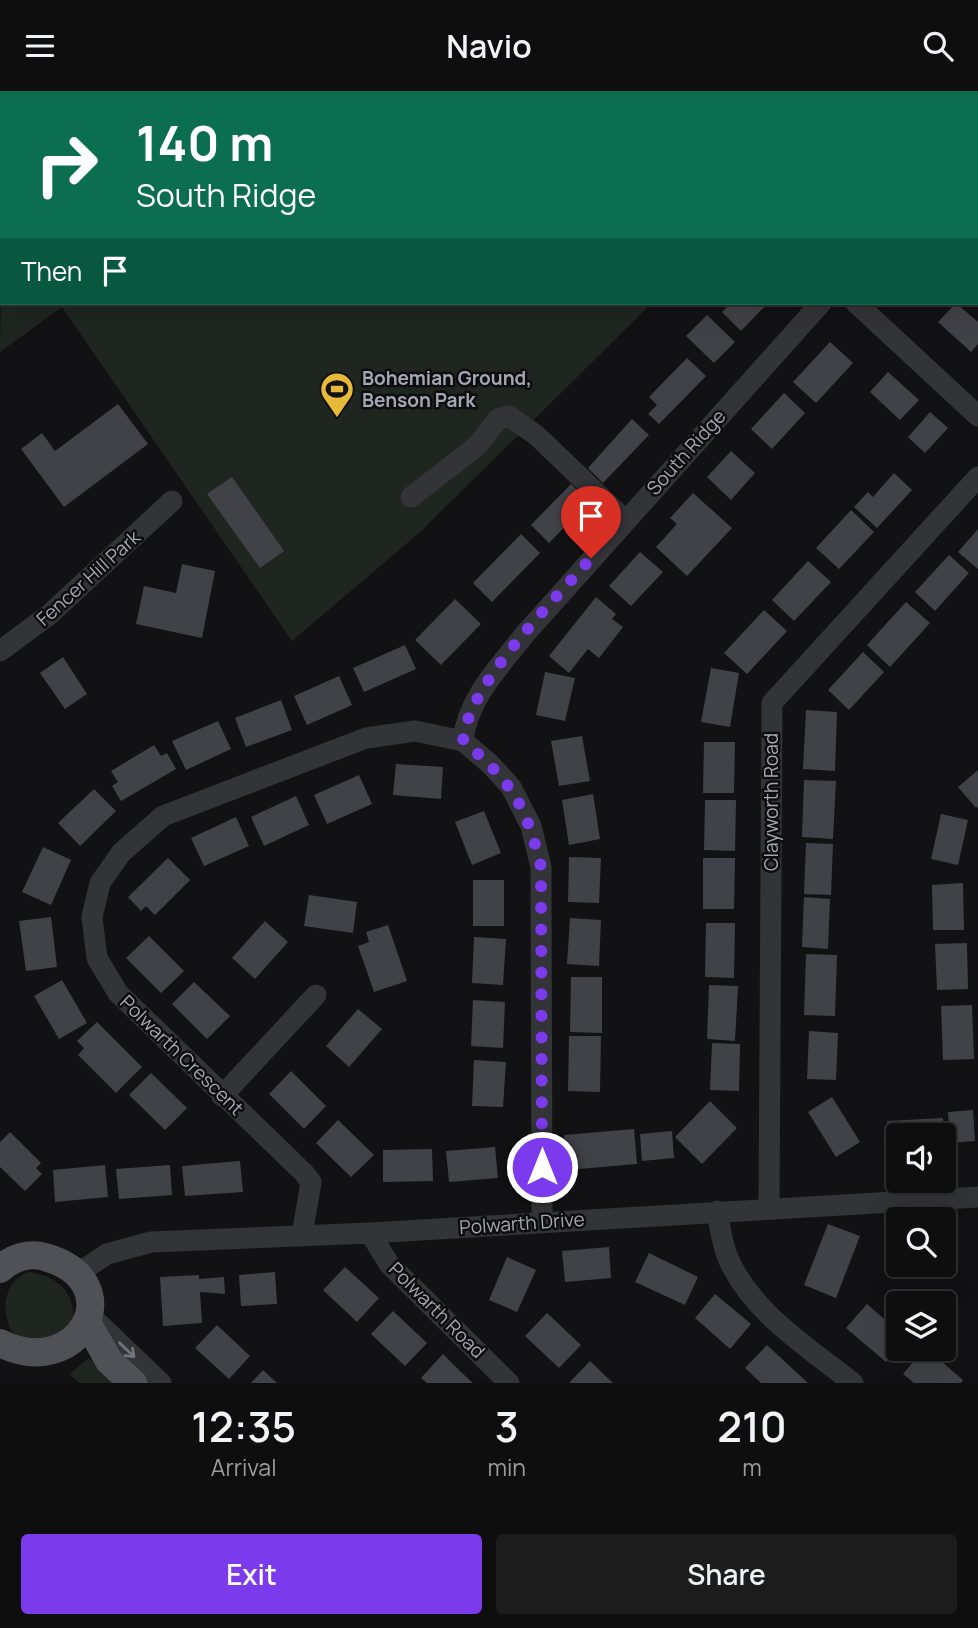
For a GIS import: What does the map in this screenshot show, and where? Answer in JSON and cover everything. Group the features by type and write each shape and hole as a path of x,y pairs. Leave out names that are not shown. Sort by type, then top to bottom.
{"main road":[{"path":"5,1258 31,1255 50,1258 74,1276 82,1286 92,1323 109,1361 133,1383"},
{"path":"0,1343 24,1363 52,1372 75,1355 92,1323"}],"street":[{"name":"South Ridge","path":"463,741 465,722 481,692 525,634 819,305"},
{"path":"858,305 978,416"},
{"path":"411,497 477,446 498,419 509,416 536,435 625,520"},
{"name":"Clayworth Road","path":"769,1208 772,703 978,477"},
{"name":"Fencer Hill Park","path":"0,651 50,614 172,501"},
{"name":"Polwarth Crescent","path":"302,1235 311,1182 118,993 97,958 92,917 100,883 121,853 163,816 366,738 415,731 463,741"},
{"path":"463,741 511,787 531,826 541,867 542,1221"},
{"path":"222,1096 316,995"},
{"name":"Polwarth Drive","path":"74,1276 107,1254 151,1242 370,1233 978,1197"},
{"path":"717,1211 728,1258 746,1288 776,1321 853,1383"},
{"name":"Polwarth Road","path":"370,1233 389,1264 509,1383"},
{"path":"92,1323 161,1383"}],"shaded area":[{"name":"Bohemian Ground, Benson Park","path":"1,305 650,305 420,532 292,641 62,307 0,352"},
{"path":"29,1272 48,1277 63,1287 71,1302 73,1322 49,1344 16,1334 8,1324 6,1306 9,1289 21,1276"},
{"path":"89,1358 115,1383 80,1383 69,1374"}],"building":[{"path":"729,305 766,305 741,331 722,312"},
{"path":"954,305 958,305 978,322 978,344 971,352 938,322"},
{"path":"707,315 735,342 714,363 686,336"},
{"path":"830,342 853,363 816,403 793,382"},
{"path":"687,358 706,376 659,424 648,414 657,405 649,397"},
{"path":"888,372 919,400 900,420 870,392"},
{"path":"784,393 805,413 772,449 751,429"},
{"path":"118,404 148,444 64,507 21,449 42,433 55,451"},
{"path":"930,412 948,428 925,453 908,437"},
{"path":"632,419 649,435 603,483 588,468"},
{"path":"731,451 755,473 731,500 707,477"},
{"path":"894,473 912,490 877,528 854,507 868,492 873,497"},
{"path":"232,477 284,551 260,568 207,494"},
{"path":"571,484 589,502 549,543 531,525"},
{"path":"693,493 732,528 687,576 656,547 677,524 670,518"},
{"path":"851,510 874,532 839,569 816,548"},
{"path":"978,529 978,569 958,552"},
{"path":"521,534 540,553 492,602 473,583"},
{"path":"640,552 663,572 631,606 609,586"},
{"path":"949,555 969,573 935,611 915,592"},
{"path":"808,561 831,582 794,621 772,600"},
{"path":"182,564 215,571 202,638 136,624 144,586 176,593"},
{"path":"596,597 616,614 612,619 623,627 599,658 588,649 569,673 549,656"},
{"path":"455,599 481,624 441,665 415,640"},
{"path":"906,602 930,623 890,667 867,645"},
{"path":"764,610 787,631 747,674 724,653"},
{"path":"405,645 416,669 364,692 353,668"},
{"path":"863,652 884,672 849,710 828,690"},
{"path":"63,657 87,694 65,709 40,673"},
{"path":"711,668 739,673 730,727 701,722"},
{"path":"545,672 575,678 565,721 536,715"},
{"path":"339,676 352,705 307,725 294,696"},
{"path":"281,700 292,730 246,747 235,718"},
{"path":"806,710 837,712 835,771 803,769"},
{"path":"218,721 231,749 186,770 172,741"},
{"path":"582,736 590,781 559,786 551,741"},
{"path":"704,742 735,742 734,793 703,793"},
{"path":"154,745 161,756 167,753 176,769 121,801 112,786 118,782 111,771"},
{"path":"396,764 443,767 441,799 393,795"},
{"path":"978,770 978,806 976,808 958,787"},
{"path":"359,775 372,804 327,824 314,795"},
{"path":"804,780 836,781 833,839 802,837"},
{"path":"94,789 116,811 80,846 58,823"},
{"path":"593,794 600,839 569,845 562,800"},
{"path":"296,796 309,825 264,846 251,817"},
{"path":"705,800 736,800 735,851 704,850"},
{"path":"484,811 501,853 472,865 455,822"},
{"path":"941,814 968,820 958,865 931,859"},
{"path":"236,817 249,846 204,866 191,838"},
{"path":"806,843 833,844 831,895 804,894"},
{"path":"43,847 71,860 51,905 22,892"},
{"path":"569,857 601,858 599,903 568,902"},
{"path":"168,858 190,880 155,915 146,906 141,911 128,897"},
{"path":"703,858 735,858 734,909 703,909"},
{"path":"473,880 504,880 504,926 473,926"},
{"path":"963,883 964,930 933,930 932,885"},
{"path":"309,895 357,902 353,933 304,926"},
{"path":"804,897 830,899 828,949 802,947"},
{"path":"51,917 57,967 26,971 19,921"},
{"path":"570,918 601,920 599,966 567,964"},
{"path":"265,921 288,942 255,979 232,958"},
{"path":"706,923 735,923 734,978 705,977"},
{"path":"388,925 407,981 374,992 358,946 369,942 366,932"},
{"path":"149,936 184,971 161,993 126,958"},
{"path":"474,937 506,939 503,985 472,983"},
{"path":"967,943 968,989 937,990 935,944"},
{"path":"806,954 837,955 835,1016 804,1015"},
{"path":"571,977 602,977 602,1033 570,1032"},
{"path":"62,980 87,1023 59,1039 34,996"},
{"path":"194,982 230,1016 207,1039 172,1004"},
{"path":"709,985 738,986 735,1041 707,1039"},
{"path":"473,1000 505,1002 503,1048 471,1046"},
{"path":"972,1005 974,1059 943,1060 941,1006"},
{"path":"358,1009 382,1029 349,1067 326,1046"},
{"path":"97,1022 142,1067 116,1093 78,1055 84,1048 77,1041"},
{"path":"809,1031 838,1033 836,1080 807,1079"},
{"path":"569,1036 601,1036 600,1092 568,1091"},
{"path":"712,1043 740,1044 739,1091 710,1090"},
{"path":"474,1060 506,1062 503,1107 472,1106"},
{"path":"291,1071 326,1106 304,1129 269,1094"},
{"path":"151,1073 187,1108 165,1130 129,1095"},
{"path":"832,1097 860,1142 836,1157 808,1112"},
{"path":"710,1101 737,1128 702,1164 675,1137"},
{"path":"973,1110 975,1141 956,1143 956,1123 949,1123 948,1112"},
{"path":"943,1118 943,1123 887,1123"},
{"path":"338,1120 374,1155 351,1177 316,1143"},
{"path":"634,1129 637,1164 567,1170 564,1135"},
{"path":"672,1131 674,1158 642,1161 640,1134"},
{"path":"10,1132 41,1163 36,1168 42,1174 25,1191 0,1167 0,1142"},
{"path":"495,1147 498,1178 449,1182 446,1151"},
{"path":"432,1149 433,1181 383,1182 383,1150"},
{"path":"240,1161 243,1192 185,1196 182,1166"},
{"path":"105,1165 108,1197 55,1202 53,1170"},
{"path":"170,1165 172,1195 119,1199 116,1169"},
{"path":"828,1224 860,1236 836,1298 804,1285"},
{"path":"609,1247 611,1278 565,1282 562,1251"},
{"path":"649,1253 698,1277 685,1305 635,1282"},
{"path":"507,1257 536,1270 517,1312 489,1300"},
{"path":"345,1267 379,1298 357,1322 323,1290"},
{"path":"275,1272 277,1304 241,1306 239,1275"},
{"path":"199,1275 199,1279 224,1277 225,1294 200,1292 202,1323 163,1326 160,1277"},
{"path":"715,1294 751,1324 730,1349 695,1318"},
{"path":"867,1304 886,1321 887,1361 886,1362 846,1328"},
{"path":"393,1311 427,1343 405,1366 371,1334"},
{"path":"547,1313 581,1345 559,1368 525,1336"},
{"path":"217,1325 250,1356 229,1379 195,1348"},
{"path":"767,1345 808,1383 761,1383 745,1368"},
{"path":"443,1354 473,1383 427,1383 421,1378"},
{"path":"590,1361 613,1383 569,1383"},
{"path":"914,1361 941,1361 963,1380 961,1383 914,1383 903,1374"},
{"path":"263,1370 277,1383 251,1383"}],"place":[{"name":"Bohemian Ground, Benson Park","path":"337,419"}],"route":[{"path":"542,1167 541,867 531,826 511,787 463,741 465,722 481,692 525,634 591,558"}]}
